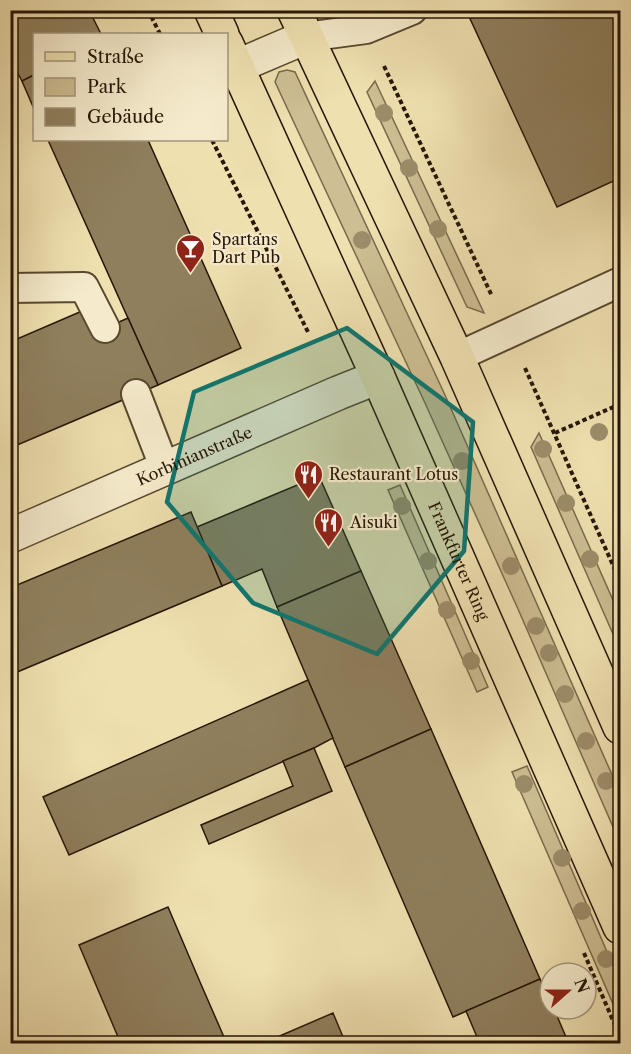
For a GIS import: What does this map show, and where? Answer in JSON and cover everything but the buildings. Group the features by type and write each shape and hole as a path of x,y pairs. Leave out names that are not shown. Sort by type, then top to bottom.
{"main road":[{"path":"211,10 222,33"},
{"path":"300,24 457,357 621,727"},
{"name":"Frankfurter Ring","path":"232,55 378,377 621,927"}],"street":[{"name":"Frankfurter Ring","path":"232,55 300,24"},
{"name":"Korbinianstraße","path":"10,536 378,377"}],"lane":[{"path":"300,24 366,29 412,10"},
{"path":"457,357 621,282"},
{"path":"10,288 84,287 105,328"},
{"path":"136,394 165,469"}],"path":[{"path":"148,10 160,33"},
{"path":"555,433 621,404"}],"highlighted area":[{"path":"347,328 473,422 464,551 377,654 253,603 167,502 194,392"}],"green space":[{"path":"287,70 295,72 445,395 620,793 620,843 425,403 275,82 279,72"},
{"path":"375,81 484,313 467,307 367,92"},
{"path":"539,433 620,616 620,650 531,447"},
{"path":"400,485 488,687 477,692 388,490"},
{"path":"527,766 620,982 620,1020 598,969 598,961 594,961 512,772"}],"place":[{"name":"Spartans Dart Pub","path":"191,274"},
{"name":"Restaurant Lotus","path":"308,500"},
{"name":"Aisuki","path":"329,548"}]}
